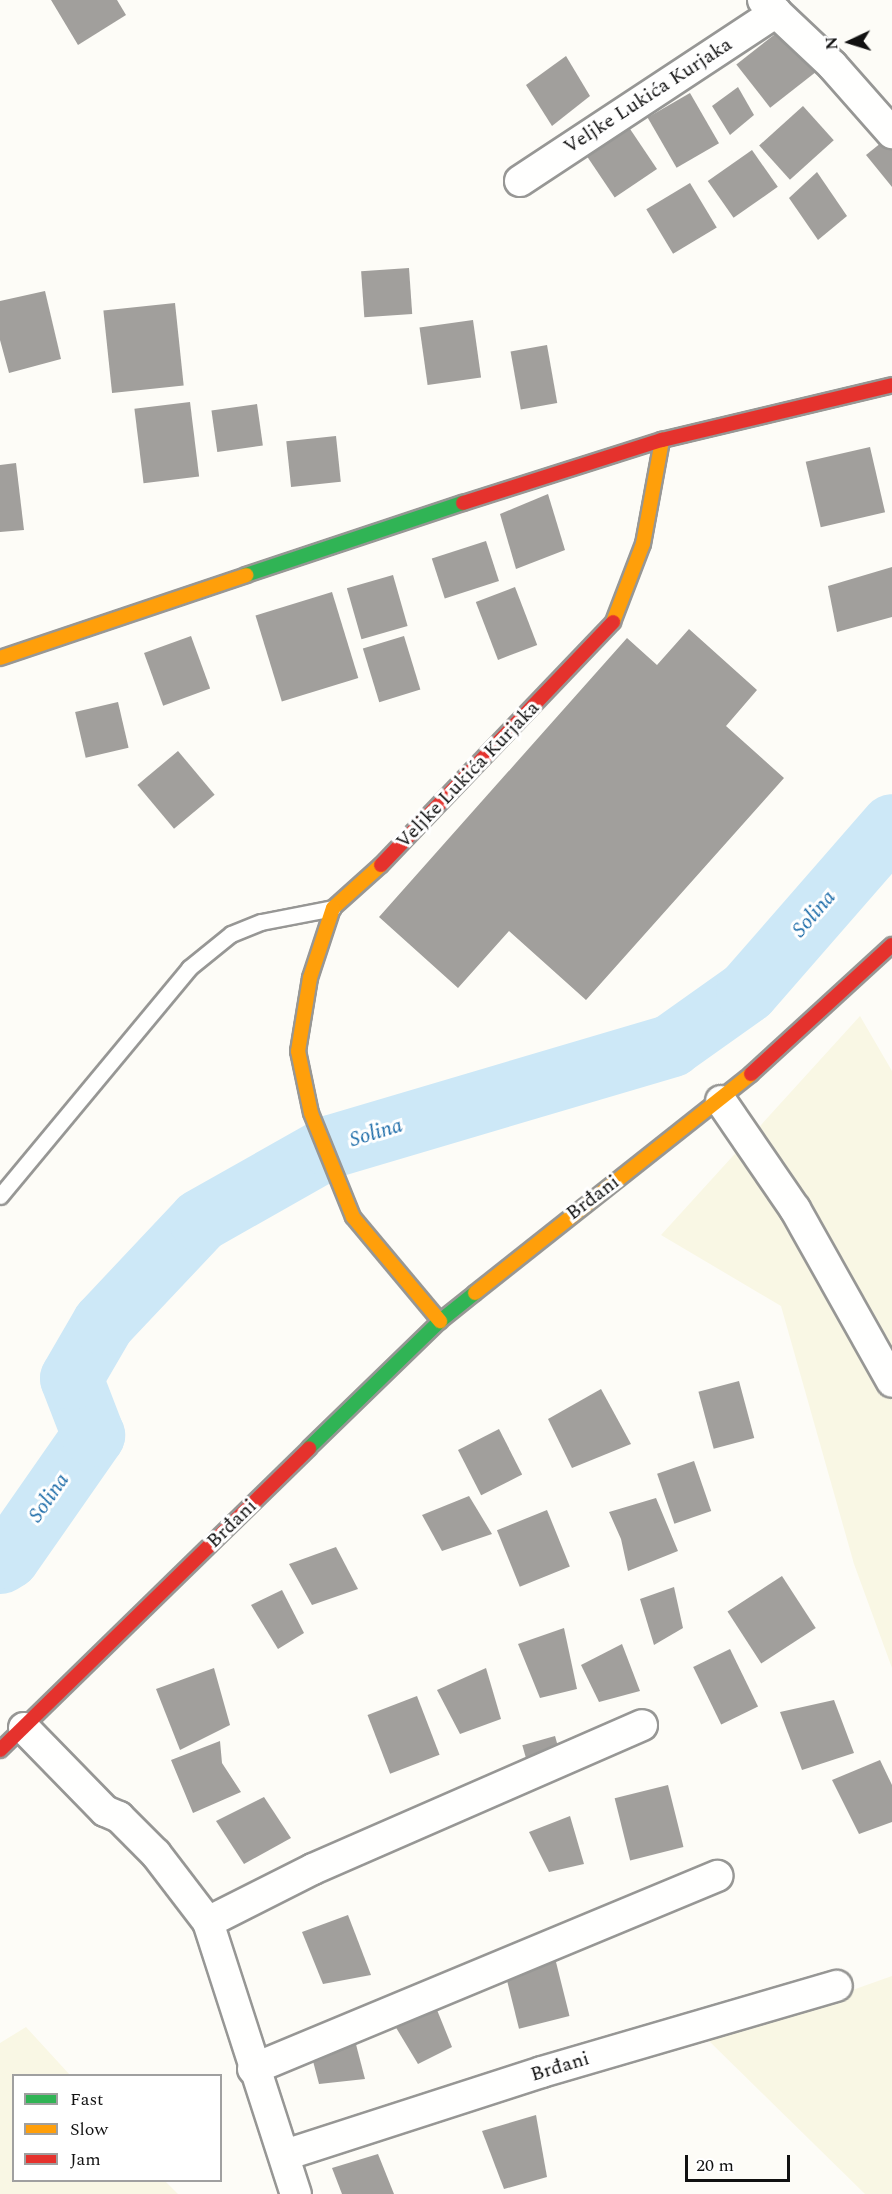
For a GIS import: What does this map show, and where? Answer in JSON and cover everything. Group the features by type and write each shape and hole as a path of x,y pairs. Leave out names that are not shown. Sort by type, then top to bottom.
{"street":[{"name":"Veljke Lukića Kurjaka","path":"520,181 770,6 832,65 892,133"},
{"path":"0,658 367,534 662,440 892,385"},
{"name":"Veljke Lukića Kurjaka","path":"440,1321 353,1217 311,1113 298,1051 310,978 333,908 384,862 613,622 643,544 662,440"},
{"name":"Brđani","path":"0,1750 440,1321 570,1215 721,1101 892,945"},
{"path":"721,1101 795,1209 892,1382"},
{"path":"208,1922 324,1864 642,1725"},
{"path":"24,1728 105,1811 119,1817 156,1854 208,1922 253,2069 285,2155 296,2194"},
{"path":"253,2069 717,1876"},
{"name":"Brđani","path":"285,2155 542,2072 837,1986"}],"lane":[{"path":"0,1196 189,968 231,934 261,922 333,908"}],"shaded area":[{"path":"860,1016 892,1071 892,1668 854,1564 781,1306 661,1235"},
{"path":"892,1976 892,2194 865,2194 709,2041"},
{"path":"26,2027 69,2074 12,2074 12,2182 166,2182 178,2194 0,2194 0,2043"}],"building":[{"path":"51,0 117,0 126,15 78,45"},
{"path":"797,17 831,60 770,108 736,64"},
{"path":"566,56 590,96 552,126 526,85"},
{"path":"738,87 754,115 730,135 712,106"},
{"path":"690,93 719,143 677,168 648,118"},
{"path":"803,106 834,140 790,180 759,145"},
{"path":"624,120 657,169 615,197 582,149"},
{"path":"892,134 892,187 866,155"},
{"path":"752,150 778,187 734,218 708,181"},
{"path":"817,172 847,216 818,240 789,198"},
{"path":"690,183 717,228 673,254 646,209"},
{"path":"409,268 412,314 364,317 361,271"},
{"path":"45,291 61,359 9,373 0,340 0,301"},
{"path":"175,303 184,386 112,393 103,311"},
{"path":"473,320 481,377 428,385 420,328"},
{"path":"547,345 557,403 521,410 511,351"},
{"path":"190,402 199,476 144,483 134,409"},
{"path":"257,404 263,446 217,452 211,410"},
{"path":"336,436 341,482 291,487 286,441"},
{"path":"870,447 885,512 821,527 806,462"},
{"path":"16,463 24,530 0,532 0,465"},
{"path":"548,494 565,550 516,569 500,514"},
{"path":"486,541 499,581 445,599 432,559"},
{"path":"892,567 892,617 837,632 828,586"},
{"path":"393,575 408,626 361,639 347,588"},
{"path":"515,587 537,645 498,660 476,602"},
{"path":"332,592 358,678 282,701 255,615"},
{"path":"689,629 757,690 726,726 784,778 586,1000 509,931 458,988 379,917 627,638 657,665"},
{"path":"191,636 210,689 163,706 144,653"},
{"path":"404,636 420,690 379,702 363,649"},
{"path":"118,702 129,748 86,758 75,712"},
{"path":"178,751 215,795 174,829 137,785"},
{"path":"739,1381 754,1438 714,1449 698,1392"},
{"path":"601,1389 631,1444 572,1468 548,1419"},
{"path":"499,1429 522,1474 481,1495 458,1450"},
{"path":"694,1461 711,1511 674,1524 657,1474"},
{"path":"469,1496 492,1534 442,1551 422,1515"},
{"path":"656,1498 678,1551 628,1571 621,1539 609,1512"},
{"path":"547,1510 570,1567 520,1587 497,1530"},
{"path":"336,1547 358,1589 312,1605 289,1564"},
{"path":"782,1576 816,1628 761,1663 727,1611"},
{"path":"674,1587 683,1628 654,1645 640,1599"},
{"path":"282,1590 304,1633 278,1649 251,1605"},
{"path":"564,1628 577,1689 540,1698 518,1644"},
{"path":"622,1644 640,1691 599,1702 581,1665"},
{"path":"730,1649 758,1707 721,1724 693,1667"},
{"path":"214,1668 230,1725 180,1750 156,1689"},
{"path":"486,1668 501,1719 460,1734 437,1690"},
{"path":"417,1696 440,1755 390,1774 368,1715"},
{"path":"834,1700 854,1753 802,1770 780,1712"},
{"path":"555,1736 566,1775 534,1785 522,1745"},
{"path":"220,1741 222,1763 241,1792 193,1813 171,1760"},
{"path":"880,1760 892,1785 892,1822 859,1834 832,1780"},
{"path":"668,1785 683,1847 630,1860 615,1798"},
{"path":"264,1797 291,1838 244,1864 216,1821"},
{"path":"570,1816 584,1864 549,1872 529,1832"},
{"path":"348,1915 371,1975 323,1984 302,1932"},
{"path":"554,1954 569,2016 519,2029 504,1967"},
{"path":"433,2000 452,2047 418,2064 392,2021"},
{"path":"352,2029 365,2079 319,2084 308,2042"},
{"path":"536,2115 547,2177 504,2189 482,2131"},
{"path":"378,2154 394,2194 342,2194 332,2168"}],"waterway":[{"name":"Solina","path":"0,1562 8,1557 93,1435 71,1378 103,1323 200,1220 331,1146 671,1045 747,991 892,825"}],"traffic: fast":[{"path":"246,575 463,503"},
{"path":"309,1448 440,1321 475,1293"}],"traffic: slow":[{"path":"613,622 643,544 662,440"},
{"path":"0,658 246,575"},
{"path":"381,865 333,908 310,978 298,1051 311,1113 353,1217 440,1321"},
{"path":"475,1293 751,1074"}],"traffic: jam":[{"path":"463,503 662,440 892,385"},
{"path":"381,865 613,622"},
{"path":"751,1074 892,945"},
{"path":"0,1750 309,1448"}]}
